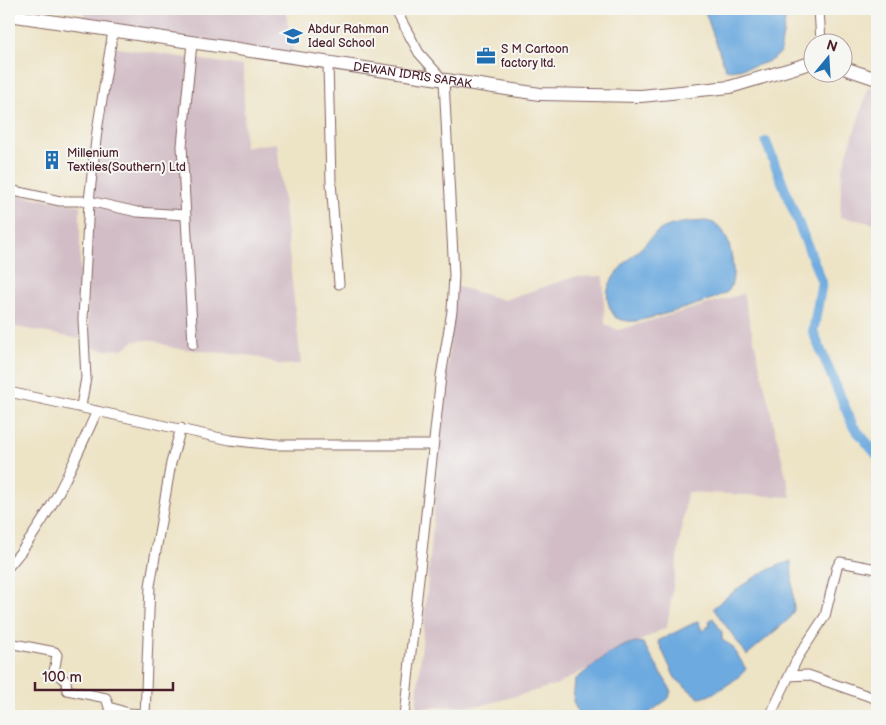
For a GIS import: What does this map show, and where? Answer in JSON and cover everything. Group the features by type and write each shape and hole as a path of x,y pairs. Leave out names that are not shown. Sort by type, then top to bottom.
{"main road":[{"name":"DEWAN IDRIS SARAK","path":"12,13 113,31 328,64 540,94 641,96 730,87 804,65"},
{"path":"854,71 877,79"}],"street":[{"path":"395,9 419,53 444,81 454,276 452,311 440,376 404,716"},
{"path":"819,9 820,32"},
{"path":"81,406 86,378 84,319 89,201 98,122 113,31"},
{"path":"192,43 182,146 194,344"},
{"path":"328,64 331,182 339,284"},
{"path":"9,190 60,201 89,201 137,212 186,215"},
{"path":"9,392 81,406 230,440 274,445 433,445"},
{"path":"9,566 24,550 43,521 97,411"},
{"path":"9,643 54,652 57,655 55,674 66,681 67,690 106,698 109,707 116,711 146,715 150,586 171,462 181,428"},
{"path":"770,716 798,657 826,616 837,567 840,562 877,569"},
{"path":"789,676 808,675 877,699"}],"shaded area":[{"path":"84,9 285,9 295,59 83,23"},
{"path":"112,47 243,66 245,147 277,143 301,364 281,365 254,356 173,348 152,340 134,341 123,349 105,350 88,347 86,221"},
{"path":"869,86 877,90 877,224 840,217 842,170"},
{"path":"16,195 80,205 80,339 11,326"},
{"path":"603,276 605,324 618,330 743,294 791,497 687,492 667,627 556,685 483,705 416,708 455,286 504,300 574,277"}],"water":[{"path":"704,9 787,9 780,53 770,61 728,70 725,68"},
{"path":"706,221 719,226 725,235 731,252 733,280 727,292 697,304 643,320 630,321 616,318 607,297 612,279 625,263 655,234 664,228 679,223"},
{"path":"791,561 794,610 789,619 747,655 713,608 759,575"},
{"path":"713,618 722,632 722,640 732,646 746,669 724,687 710,695 699,698 675,678 658,641 698,621 702,631 710,625 709,621"},
{"path":"636,642 643,643 671,690 669,698 645,716 580,716 573,702 575,680 619,648"}],"waterway":[{"path":"766,142 822,282 813,332 853,426 877,455"}],"place":[{"name":"Abdur Rahman Ideal School","path":"293,36"},
{"name":"S M Cartoon factory ltd.","path":"486,56"},
{"name":"Millenium Textiles(Southern) Ltd","path":"52,160"}]}
